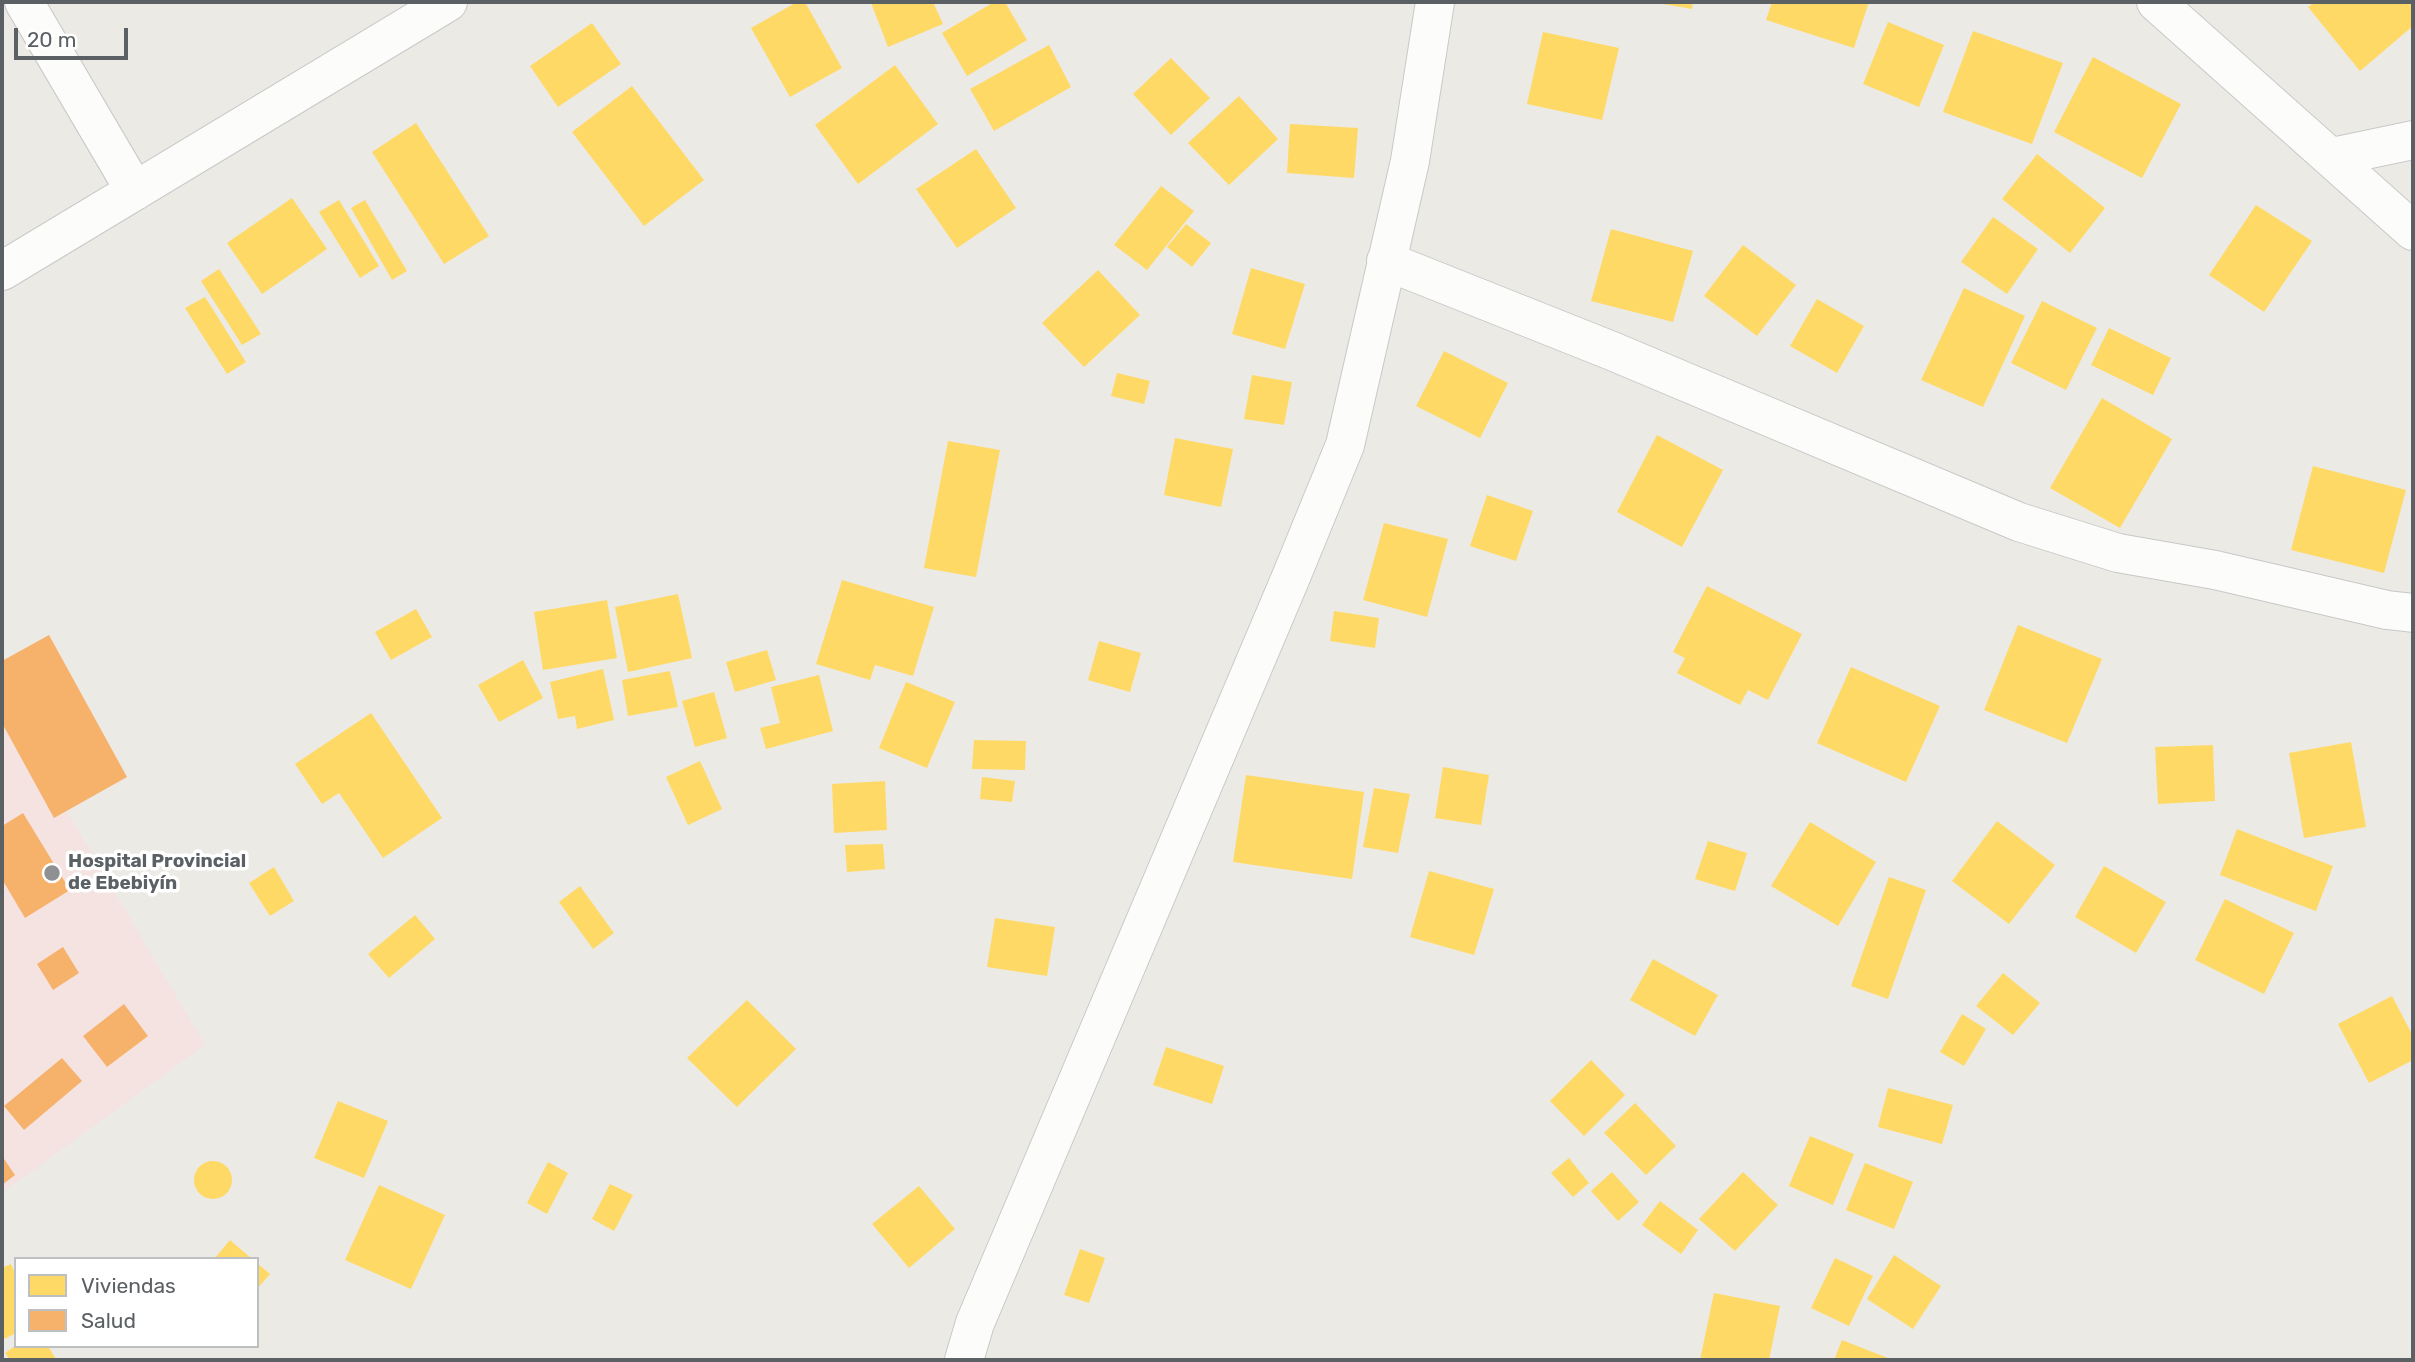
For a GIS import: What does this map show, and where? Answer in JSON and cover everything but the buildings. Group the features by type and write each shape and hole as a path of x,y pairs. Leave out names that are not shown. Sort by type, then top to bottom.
{"street":[{"path":"24,2 135,191"},
{"path":"2,271 448,2"},
{"path":"964,1360 975,1323 1270,629 1345,445 1410,161 1435,2"},
{"path":"2156,2 2413,231"},
{"path":"2332,157 2413,141"},
{"path":"1386,261 1612,351 2019,522 2118,553 2215,570 2387,610 2413,613"}],"shaded area":[{"name":"Hospital Provincial de Ebebiyín","path":"2,701 205,1045 2,1193"}],"place":[{"name":"Hospital Provincial de Ebebiyín","path":"52,873"}]}
